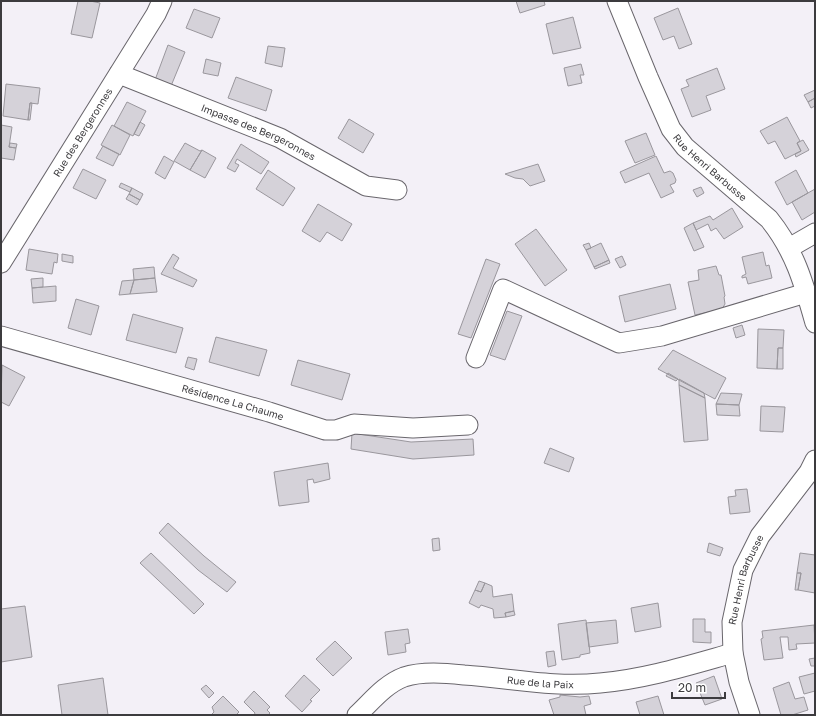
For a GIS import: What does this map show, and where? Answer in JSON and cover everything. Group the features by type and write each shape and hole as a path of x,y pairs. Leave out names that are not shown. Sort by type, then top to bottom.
{"street":[{"name":"Rue des Bergeronnes","path":"1,263 156,14 162,1"},
{"name":"Rue Henri Barbusse","path":"617,1 671,129 685,147 769,219 780,233 798,267 815,323"},
{"name":"Impasse des Bergeronnes","path":"119,74 280,138 366,186 396,190"},
{"path":"789,248 815,233"},
{"path":"476,358 503,289 619,344 662,336 806,293"},
{"name":"Résidence La Chaume","path":"1,336 269,412 325,430 336,430 354,424 413,428 468,425"},
{"name":"Rue Henri Barbusse","path":"750,715 738,682 733,653 732,622 743,570 760,536 809,472 815,460"},
{"name":"Rue de la Paix","path":"357,715 390,684 419,674 450,674 568,685 600,683 654,674 733,653"}],"building":[{"path":"78,1 100,3 92,38 71,34"},
{"path":"516,1 544,1 545,5 520,13"},
{"path":"678,8 692,44 679,49 674,36 663,40 654,18"},
{"path":"194,9 220,18 212,38 186,28"},
{"path":"573,17 581,48 553,54 546,24"},
{"path":"168,45 185,52 171,86 155,80"},
{"path":"268,46 285,48 282,67 265,63"},
{"path":"206,59 221,63 218,76 203,73"},
{"path":"581,64 584,75 580,75 582,83 568,86 564,68"},
{"path":"717,68 725,89 706,96 711,110 692,117 681,89 689,86 686,80"},
{"path":"236,77 272,90 266,111 228,98"},
{"path":"6,84 40,88 38,104 30,103 28,120 3,116"},
{"path":"815,90 815,98 808,102 804,95"},
{"path":"815,98 815,106 811,108 808,102"},
{"path":"127,102 146,111 133,136 114,126"},
{"path":"30,103 32,103 30,120 28,120"},
{"path":"787,117 800,141 797,143 801,151 785,159 775,141 768,144 760,131"},
{"path":"349,119 374,134 363,153 338,138"},
{"path":"140,122 145,125 139,136 134,134"},
{"path":"1,125 12,127 9,147 16,148 14,160 1,158"},
{"path":"112,125 130,135 120,155 101,145"},
{"path":"646,133 655,155 635,163 625,141"},
{"path":"803,140 809,150 796,157 795,154 801,151 797,143"},
{"path":"10,143 17,144 16,148 9,147"},
{"path":"185,143 200,151 202,150 190,170 174,161"},
{"path":"241,144 269,162 261,174 237,159 235,163 239,165 235,172 227,168"},
{"path":"103,146 119,154 113,166 96,158"},
{"path":"202,150 216,158 205,178 190,170"},
{"path":"164,156 174,162 165,179 155,173"},
{"path":"656,156 664,173 670,171 673,173 676,180 675,183 670,185 674,192 661,198 649,173 625,183 620,172"},
{"path":"538,164 545,181 530,186 523,179 505,174"},
{"path":"83,169 106,180 96,199 73,188"},
{"path":"268,170 295,188 283,206 256,189"},
{"path":"796,170 808,193 787,205 775,182"},
{"path":"121,183 132,188 130,192 119,187"},
{"path":"701,187 704,193 697,197 693,190"},
{"path":"132,188 143,194 140,200 129,194"},
{"path":"815,189 815,212 802,220 792,202"},
{"path":"129,194 140,200 137,205 126,199"},
{"path":"318,204 352,224 342,241 327,232 320,242 302,231"},
{"path":"732,208 743,227 724,239 716,228 711,231 708,224 696,230 693,223 710,216 713,220"},
{"path":"693,223 704,247 694,251 684,228"},
{"path":"536,229 567,270 545,286 515,244"},
{"path":"589,243 591,248 586,250 583,245"},
{"path":"601,243 609,260 594,267 586,250"},
{"path":"29,249 58,254 57,263 54,262 52,274 26,270"},
{"path":"763,252 766,266 769,265 772,278 748,284 746,277 742,278 742,276 746,274 742,257"},
{"path":"62,254 73,256 73,263 62,261"},
{"path":"173,254 179,258 173,268 197,280 193,287 161,274"},
{"path":"622,256 626,265 620,268 615,259"},
{"path":"486,259 500,264 471,338 458,334"},
{"path":"609,260 610,263 595,269 594,267"},
{"path":"716,266 719,275 721,275 725,304 722,309 695,315 688,282 699,280 698,270"},
{"path":"154,267 155,278 134,280 133,269"},
{"path":"43,278 43,287 32,288 31,279"},
{"path":"155,278 157,292 130,294 134,280"},
{"path":"134,280 130,294 119,295 122,281"},
{"path":"670,284 676,309 625,322 619,296"},
{"path":"56,286 56,301 33,303 32,288"},
{"path":"76,299 99,306 91,335 68,328"},
{"path":"507,311 522,316 505,360 490,355"},
{"path":"133,314 183,328 176,353 126,340"},
{"path":"742,325 745,335 736,338 733,328"},
{"path":"758,329 784,330 783,348 778,348 777,369 757,368"},
{"path":"216,337 267,350 259,376 209,362"},
{"path":"778,348 783,348 783,369 777,369"},
{"path":"673,350 726,378 715,399 658,369"},
{"path":"188,357 197,359 194,370 185,367"},
{"path":"298,360 350,374 342,400 291,385"},
{"path":"2,365 25,377 9,406 1,402"},
{"path":"668,373 678,379 676,381 666,376"},
{"path":"679,379 704,393 705,398 679,385"},
{"path":"679,385 705,398 708,440 684,442"},
{"path":"721,393 742,394 739,405 716,404"},
{"path":"716,404 739,405 740,416 717,415"},
{"path":"761,406 785,407 783,432 760,431"},
{"path":"352,433 411,442 473,439 474,455 413,459 351,449"},
{"path":"550,448 574,458 569,472 544,463"},
{"path":"328,463 330,479 314,483 313,479 307,480 309,502 279,506 274,472"},
{"path":"747,489 750,512 730,514 728,497 736,496 735,490"},
{"path":"168,523 204,556 236,582 227,592 198,570 159,533"},
{"path":"439,538 440,550 433,551 432,539"},
{"path":"709,543 723,548 720,556 707,552"},
{"path":"151,553 204,604 194,614 140,563"},
{"path":"800,553 815,555 815,593 798,590 801,573 797,573"},
{"path":"797,573 801,573 798,590 795,590"},
{"path":"479,581 485,583 481,592 475,590"},
{"path":"485,583 492,586 493,597 512,594 514,611 505,613 506,617 494,618 493,609 481,605 479,608 469,603 475,590 481,592"},
{"path":"658,603 661,627 635,632 631,608"},
{"path":"25,606 32,657 1,662 1,609"},
{"path":"514,611 515,615 506,617 505,613"},
{"path":"693,619 705,619 705,632 711,632 711,643 693,642"},
{"path":"586,620 590,653 580,655 580,657 562,660 558,624"},
{"path":"616,620 618,643 589,647 586,623"},
{"path":"814,625 815,643 796,644 797,649 789,650 788,637 780,637 783,658 764,660 761,639 763,638 762,631"},
{"path":"408,629 410,643 405,644 406,652 388,655 385,632"},
{"path":"335,641 352,658 333,676 316,659"},
{"path":"554,651 556,665 548,667 546,652"},
{"path":"815,658 815,666 811,666 809,659"},
{"path":"815,673 815,691 804,694 799,677"},
{"path":"304,675 320,690 310,700 312,701 302,712 285,696"},
{"path":"714,676 722,699 705,705 696,683"},
{"path":"103,678 108,715 62,715 58,685"},
{"path":"789,682 795,699 804,697 808,710 792,715 781,715 773,688"},
{"path":"206,685 214,693 209,698 201,689"},
{"path":"254,691 270,707 267,710 270,713 268,715 254,715 255,713 244,702"},
{"path":"560,695 580,697 589,696 591,704 584,706 586,715 554,715 549,700 560,697"},
{"path":"223,696 239,712 236,715 211,715 214,712 212,707"},
{"path":"658,696 664,715 640,715 636,702"}]}
